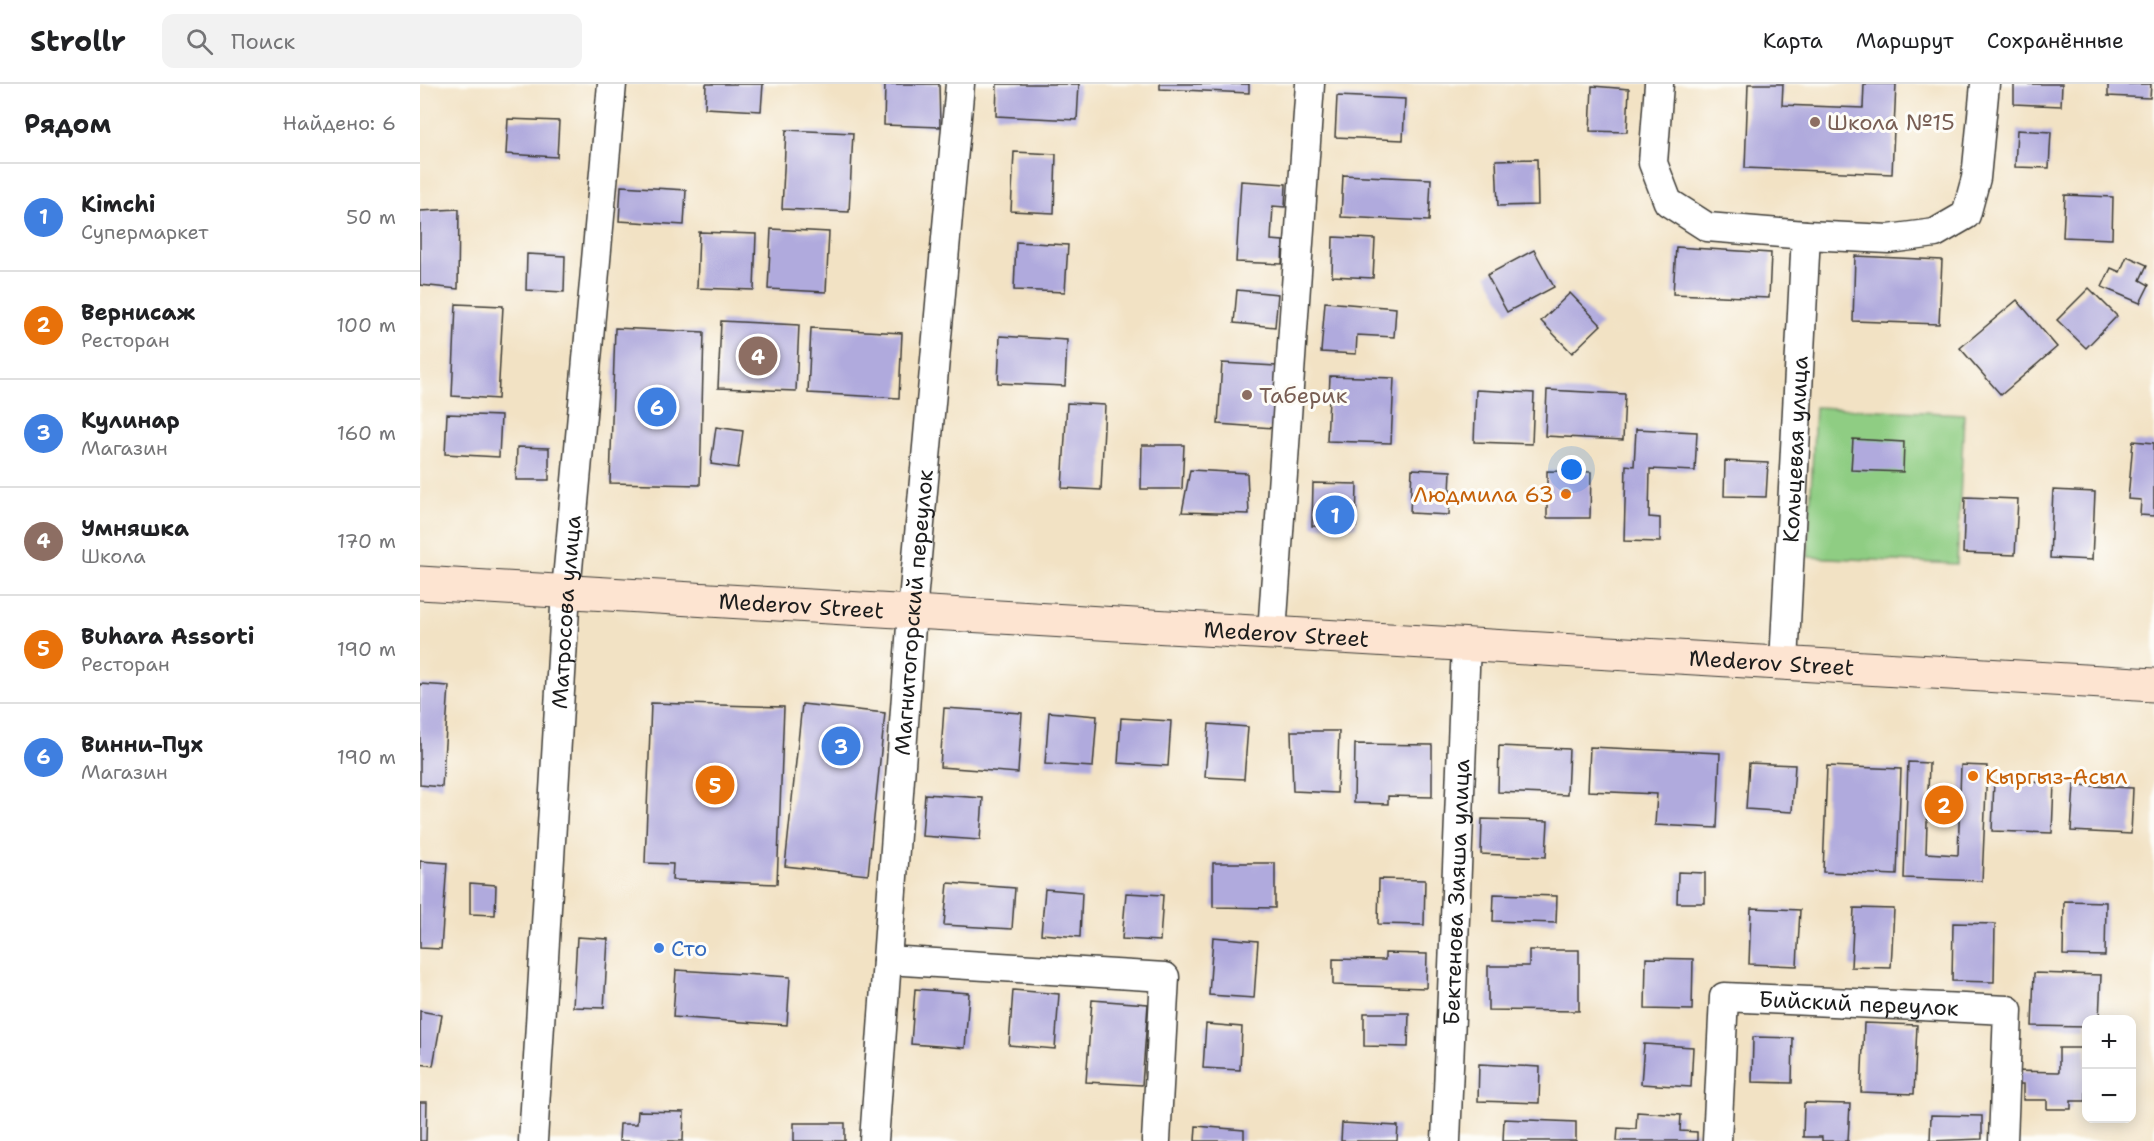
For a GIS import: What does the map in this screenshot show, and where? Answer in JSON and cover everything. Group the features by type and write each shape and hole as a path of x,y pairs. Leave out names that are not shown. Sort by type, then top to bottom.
{"main road":[{"name":"Mederov Street","path":"420,583 2154,685"}],"street":[{"name":"Матросова улица","path":"533,1141 566,591 612,84"},
{"name":"Магнитогорский переулок","path":"874,1141 912,612 960,84"},
{"path":"1272,633 1310,84"},
{"path":"1659,84 1653,163 1668,202 1707,227 1889,239 1935,233 1966,215 1976,178 1984,84"},
{"name":"Кольцевая улица","path":"1784,663 1806,235"},
{"name":"Бектенова Зияша улица","path":"1446,1141 1466,644"},
{"path":"887,960 1165,977 1156,1141"},
{"name":"Бийский переулок","path":"1717,1141 1724,997 2008,1010 2002,1141"}],"green space":[{"path":"1815,407 1964,414 1957,564 1808,557"}],"building":[{"path":"706,84 763,84 761,111 705,108"},
{"path":"885,84 939,84 940,127 884,125"},
{"path":"997,84 1079,84 1077,120 996,116"},
{"path":"1160,84 1249,84 1249,93 1160,89"},
{"path":"1748,84 1783,84 1782,105 1863,108 1864,84 1896,84 1892,174 1745,168"},
{"path":"2014,84 2062,84 2061,106 2014,104"},
{"path":"2108,84 2151,84 2150,98 2108,96"},
{"path":"1592,86 1629,89 1627,132 1590,131"},
{"path":"1337,96 1405,99 1403,140 1335,137"},
{"path":"508,119 559,121 557,157 506,154"},
{"path":"786,130 853,133 849,212 782,209"},
{"path":"2017,130 2051,132 2049,168 2015,167"},
{"path":"1014,152 1056,154 1054,213 1011,211"},
{"path":"1537,159 1538,205 1498,206 1496,160"},
{"path":"1343,175 1431,179 1429,221 1341,217"},
{"path":"1241,181 1286,184 1285,207 1273,206 1271,240 1283,241 1282,264 1236,262"},
{"path":"621,186 686,190 684,225 619,221"},
{"path":"2065,195 2113,197 2112,239 2063,237"},
{"path":"459,209 458,289 420,285 420,211"},
{"path":"771,229 829,232 826,292 768,289"},
{"path":"699,232 756,234 754,290 697,288"},
{"path":"1333,237 1375,239 1373,278 1332,276"},
{"path":"1016,242 1068,245 1065,292 1014,290"},
{"path":"1676,247 1771,253 1769,298 1673,294"},
{"path":"1534,250 1554,287 1507,312 1487,275"},
{"path":"527,254 565,256 564,292 526,290"},
{"path":"1855,256 1942,260 1939,324 1853,321"},
{"path":"2127,256 2147,265 2140,280 2149,285 2140,303 2102,287 2111,268 2120,272"},
{"path":"2089,288 2117,316 2086,348 2057,320"},
{"path":"1237,290 1278,294 1275,327 1234,323"},
{"path":"1570,293 1601,325 1572,353 1541,321"},
{"path":"2017,300 2057,347 2001,395 1960,348"},
{"path":"1325,302 1396,308 1394,337 1357,335 1356,354 1321,352"},
{"path":"456,304 503,306 498,399 452,396"},
{"path":"721,321 799,325 796,391 718,388"},
{"path":"615,328 704,332 700,485 610,483"},
{"path":"811,328 902,333 899,398 808,393"},
{"path":"1000,336 1067,340 1065,386 998,383"},
{"name":"Таберик","path":"1222,363 1276,366 1273,428 1218,424"},
{"path":"1330,376 1394,378 1391,443 1327,441"},
{"path":"1476,390 1534,393 1532,444 1474,442"},
{"path":"1547,390 1625,394 1623,440 1545,436"},
{"path":"1067,403 1105,405 1101,490 1062,488"},
{"path":"447,414 501,416 499,457 445,454"},
{"path":"716,427 743,431 738,468 711,464"},
{"path":"1636,429 1697,432 1695,471 1650,469 1649,517 1660,518 1660,542 1624,541 1626,465 1634,466"},
{"path":"1853,439 1904,442 1903,472 1851,470"},
{"path":"2133,441 2154,443 2154,516 2140,515 2141,500 2128,499"},
{"path":"1142,445 1184,445 1182,489 1141,489"},
{"path":"517,447 549,448 549,480 516,480"},
{"path":"1725,461 1768,463 1766,497 1724,496"},
{"path":"1412,469 1451,471 1449,515 1410,513"},
{"path":"1190,470 1247,473 1249,514 1182,512"},
{"path":"1547,471 1591,472 1590,518 1547,518"},
{"path":"1313,483 1357,484 1356,527 1312,526"},
{"path":"2053,490 2095,492 2092,560 2050,558"},
{"path":"1965,497 2018,499 2015,555 1963,553"},
{"path":"420,684 449,686 442,787 420,785"},
{"path":"651,703 784,707 777,884 672,880 673,864 645,863"},
{"path":"802,704 885,713 868,875 785,866"},
{"path":"944,708 1022,713 1018,773 940,767"},
{"path":"1049,712 1097,716 1093,767 1045,764"},
{"path":"1121,718 1171,721 1168,766 1118,763"},
{"path":"1209,724 1248,727 1244,779 1205,777"},
{"path":"1291,731 1339,731 1337,793 1293,791"},
{"path":"1355,744 1432,745 1432,797 1388,796 1388,804 1354,803"},
{"path":"1499,746 1569,749 1567,795 1498,792"},
{"path":"1590,747 1720,753 1717,828 1655,825 1657,794 1588,791"},
{"path":"1908,762 1929,763 1926,853 1958,855 1961,765 1987,766 1982,881 1904,878"},
{"path":"1749,763 1795,765 1792,812 1746,809"},
{"path":"1827,766 1901,769 1897,875 1823,872"},
{"path":"1994,781 2054,783 2052,833 1992,831"},
{"path":"2074,785 2133,788 2131,834 2071,831"},
{"path":"925,794 983,798 980,840 922,836"},
{"path":"1482,819 1548,821 1546,857 1481,854"},
{"path":"420,861 447,863 441,949 420,948"},
{"path":"1213,863 1275,863 1275,908 1213,907"},
{"path":"1678,872 1705,873 1705,903 1677,903"},
{"path":"1379,879 1425,880 1424,925 1378,924"},
{"path":"470,883 496,885 495,915 470,914"},
{"path":"948,883 1015,888 1012,929 944,925"},
{"path":"1045,889 1082,892 1080,937 1041,934"},
{"path":"1126,893 1163,895 1160,941 1122,939"},
{"path":"1494,894 1557,896 1556,923 1493,921"},
{"path":"2064,901 2106,902 2105,956 2063,955"},
{"path":"1751,908 1800,910 1797,966 1749,964"},
{"path":"1854,908 1894,909 1891,968 1851,967"},
{"path":"1953,923 1995,924 1994,982 1952,981"},
{"path":"577,937 608,939 604,1008 573,1007"},
{"path":"1213,937 1258,941 1254,998 1209,995"},
{"path":"1529,950 1579,950 1579,1011 1488,1010 1488,966 1529,966"},
{"path":"1385,953 1427,954 1426,988 1333,985 1333,959 1385,960"},
{"path":"1646,958 1693,959 1692,1010 1645,1009"},
{"path":"676,970 790,977 787,1025 673,1017"},
{"path":"2034,973 2101,975 2099,1015 2082,1015 2082,1027 2032,1026"},
{"path":"915,989 969,993 965,1048 911,1044"},
{"path":"1013,990 1059,994 1055,1049 1009,1045"},
{"path":"1092,1000 1148,1004 1142,1085 1086,1082"},
{"path":"420,1011 442,1015 433,1066 420,1064"},
{"path":"1364,1013 1409,1013 1408,1047 1364,1046"},
{"path":"1864,1023 1917,1025 1914,1094 1861,1092"},
{"path":"1206,1024 1242,1027 1240,1070 1203,1068"},
{"path":"1753,1037 1793,1038 1792,1083 1752,1082"},
{"path":"1644,1044 1693,1047 1691,1087 1641,1084"},
{"path":"2059,1048 2082,1048 2082,1101 2071,1101 2071,1109 2047,1109 2047,1100 2023,1100 2023,1084 2011,1084 2011,1071 2059,1072"},
{"path":"1479,1064 1540,1067 1539,1103 1478,1101"},
{"path":"420,1102 427,1102 426,1141 420,1141"},
{"path":"1804,1103 1850,1104 1848,1141 1822,1141 1822,1137 1803,1137"},
{"path":"638,1111 684,1112 683,1141 619,1141 620,1124 637,1124"},
{"path":"1637,1112 1681,1115 1680,1131 1697,1132 1697,1141 1617,1141 1618,1128 1636,1129"},
{"path":"1931,1115 1982,1116 1982,1139 1930,1141"},
{"path":"1504,1119 1576,1122 1576,1141 1503,1141"},
{"path":"794,1123 845,1123 845,1141 794,1141"},
{"path":"1342,1123 1398,1126 1397,1141 1341,1141"},
{"path":"1196,1126 1244,1130 1244,1141 1195,1141"}],"place":[{"name":"Школа №15","path":"1815,122"},
{"name":"Умняшка","path":"758,356"},
{"name":"Таберик","path":"1247,395"},
{"name":"Винни-Пух","path":"657,407"},
{"name":"Людмила 63","path":"1566,494"},
{"name":"Kimchi","path":"1335,515"},
{"name":"Кулинар","path":"841,746"},
{"name":"Кыргыз-Асыл","path":"1973,776"},
{"name":"Buhara Assorti","path":"715,785"},
{"name":"Вернисаж","path":"1944,805"},
{"name":"Сто","path":"659,948"}]}
